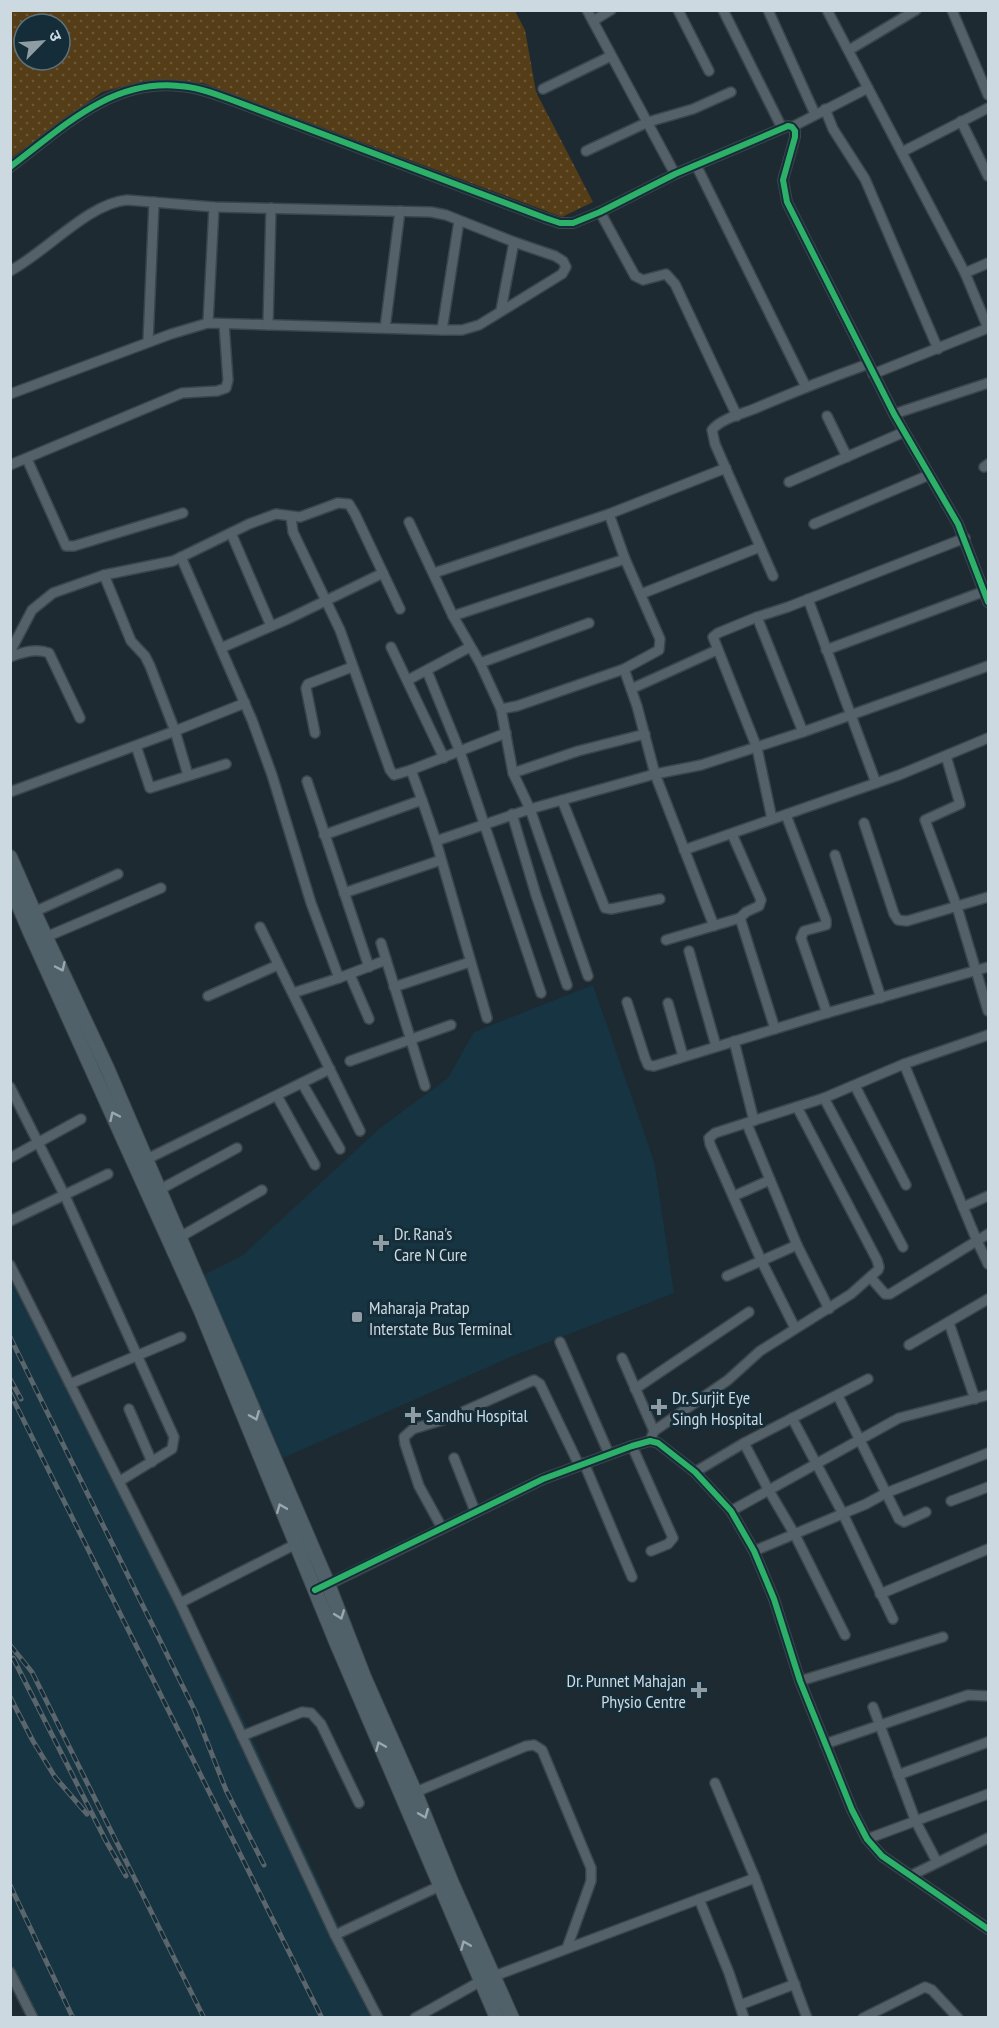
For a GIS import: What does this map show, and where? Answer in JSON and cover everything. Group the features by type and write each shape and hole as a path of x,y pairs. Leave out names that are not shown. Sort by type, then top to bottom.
{"main road":[{"path":"10,857 107,1068 328,1584 445,1884 487,1978 512,2018"},
{"path":"10,885 201,1311 315,1590 409,1795"},
{"path":"487,1978 497,2018"}],"street":[{"path":"587,10 675,174"},
{"path":"593,21 611,10"},
{"path":"678,10 710,71"},
{"path":"723,10 782,128"},
{"path":"768,10 815,114"},
{"path":"827,10 965,273 988,328 873,374"},
{"path":"849,50 916,10"},
{"path":"951,10 988,95"},
{"path":"543,89 611,56"},
{"path":"10,167 68,122 109,97 129,89 162,85 181,86 232,100 560,223 573,223 675,174 782,128 792,127 868,88"},
{"path":"586,152 648,122 693,109 730,92"},
{"path":"902,152 988,108"},
{"path":"825,110 832,129 865,179 938,349"},
{"path":"961,121 988,176"},
{"path":"792,127 795,137 783,180 787,202 903,432 965,538 988,602"},
{"path":"696,165 806,387"},
{"path":"10,271 36,256 95,209 104,204 127,200 214,207 431,212 446,215 561,259 566,270 471,328 442,330 208,323 148,342 10,394"},
{"path":"148,342 154,202"},
{"path":"208,323 214,207"},
{"path":"268,325 271,208"},
{"path":"385,328 400,211"},
{"path":"600,212 635,276 643,280 666,274 675,284 737,416"},
{"path":"442,330 459,221"},
{"path":"501,310 514,242"},
{"path":"965,273 988,263"},
{"path":"10,465 182,393 217,391 226,388 228,380 224,324"},
{"path":"773,576 715,444 712,430 737,416 868,364"},
{"path":"894,414 988,383"},
{"path":"827,416 847,457"},
{"path":"789,482 903,432"},
{"path":"27,459 66,546 74,546 183,513"},
{"path":"434,573 609,514 726,468"},
{"path":"814,524 929,475"},
{"path":"10,652 28,615 53,593 104,575 173,561 276,514 300,517 338,503 348,504 355,514 400,609"},
{"path":"501,709 517,706 624,669 659,650 660,639 625,559 609,514"},
{"path":"291,517 292,532 340,630 392,773 397,775 506,733"},
{"path":"409,522 453,616 480,663 501,709 513,773 530,808 588,976"},
{"path":"231,533 272,626"},
{"path":"772,819 757,748 717,650 713,637 715,634 965,538"},
{"path":"641,594 760,547"},
{"path":"181,557 245,703 269,767 311,903 339,978"},
{"path":"453,616 625,559"},
{"path":"221,648 383,573"},
{"path":"104,575 130,640 145,656 150,666 175,731 188,775"},
{"path":"826,650 985,591"},
{"path":"808,599 876,783"},
{"path":"757,617 803,732"},
{"path":"480,663 589,623"},
{"path":"391,647 444,758"},
{"path":"408,680 470,647"},
{"path":"631,689 717,650"},
{"path":"10,657 23,652 44,651 49,653 53,657 80,718"},
{"path":"436,841 530,808 655,774 701,765 757,748 988,666"},
{"path":"315,733 306,688 308,684 352,667"},
{"path":"624,669 655,774 714,926"},
{"path":"427,671 460,752 541,993"},
{"path":"10,792 245,703"},
{"path":"513,773 578,751 645,734"},
{"path":"684,850 876,783 988,738"},
{"path":"136,746 150,788 226,764"},
{"path":"945,756 960,804 925,820 957,907 988,1011"},
{"path":"411,770 436,841 487,1018"},
{"path":"307,781 369,967"},
{"path":"324,835 422,800"},
{"path":"562,800 604,908 611,909 660,899"},
{"path":"512,814 536,895 567,985"},
{"path":"786,815 826,920 826,924 804,931 801,938 827,1012"},
{"path":"864,823 898,920 907,921 988,897"},
{"path":"666,940 740,918 746,912 759,906 760,900 732,834"},
{"path":"835,855 881,998"},
{"path":"344,893 441,860"},
{"path":"34,912 118,874"},
{"path":"46,937 161,888"},
{"path":"740,918 775,1029"},
{"path":"260,927 360,1131"},
{"path":"381,943 425,1086"},
{"path":"689,951 716,1046"},
{"path":"293,993 350,975 386,960"},
{"path":"394,987 470,962"},
{"path":"208,996 278,965"},
{"path":"627,1002 648,1065 654,1066 827,1012 988,967"},
{"path":"350,975 369,1019"},
{"path":"668,1003 683,1056"},
{"path":"350,1060 452,1025"},
{"path":"795,1328 761,1260 709,1138 716,1133 824,1098 904,1064 988,1035"},
{"path":"734,1041 750,1123 770,1180 797,1245 829,1308"},
{"path":"904,1064 988,1264"},
{"path":"145,1160 330,1069"},
{"path":"302,1083 340,1149"},
{"path":"855,1086 906,1185"},
{"path":"10,1087 65,1196 174,1437 172,1449 120,1481"},
{"path":"277,1096 315,1165"},
{"path":"824,1098 903,1247"},
{"path":"650,1441 654,1431 728,1380 760,1351 829,1308 871,1278 878,1270 879,1263 797,1107"},
{"path":"10,1158 81,1119"},
{"path":"159,1190 237,1148"},
{"path":"10,1221 108,1174"},
{"path":"734,1196 770,1180"},
{"path":"180,1237 262,1190"},
{"path":"963,1207 988,1196"},
{"path":"871,1278 882,1292 891,1294 988,1234"},
{"path":"727,1276 797,1245"},
{"path":"10,1265 180,1603 335,1935 378,2018"},
{"path":"909,1345 988,1299"},
{"path":"635,1389 749,1312"},
{"path":"949,1323 975,1399"},
{"path":"70,1384 181,1337"},
{"path":"560,1342 609,1455"},
{"path":"622,1358 654,1431"},
{"path":"695,1472 744,1443 868,1379"},
{"path":"442,1528 419,1486 404,1437 413,1429 448,1418 534,1380 540,1384 581,1464 632,1577"},
{"path":"731,1511 860,1438 906,1416 988,1395"},
{"path":"838,1396 901,1521 904,1522 927,1512"},
{"path":"129,1408 153,1462"},
{"path":"792,1418 843,1514 892,1619"},
{"path":"315,1590 543,1479 633,1446 650,1441 658,1443 695,1472 731,1511 754,1551 774,1599 800,1682 852,1809 867,1839 877,1852 988,1929"},
{"path":"744,1443 795,1535 845,1635"},
{"path":"633,1446 673,1538 669,1544 651,1551"},
{"path":"754,1551 843,1514 886,1493 988,1453"},
{"path":"454,1458 475,1511"},
{"path":"951,1501 988,1487"},
{"path":"180,1603 296,1544"},
{"path":"880,1594 988,1549"},
{"path":"800,1682 943,1637"},
{"path":"825,1744 968,1695 988,1696"},
{"path":"873,1707 916,1822 937,1862"},
{"path":"242,1736 302,1712 311,1713 321,1724 359,1803"},
{"path":"898,1775 988,1742"},
{"path":"409,1795 526,1746 534,1745 542,1750 591,1868 591,1881 567,1948"},
{"path":"715,1784 756,1878 807,2018"},
{"path":"867,1839 988,1794"},
{"path":"912,1875 988,1838"},
{"path":"415,2018 487,1978 756,1878"},
{"path":"335,1935 445,1884"},
{"path":"699,1899 744,2018"},
{"path":"10,1972 33,2018"},
{"path":"740,2005 795,1984"},
{"path":"863,2018 925,1987 932,1990 958,2018"}],"shaded area":[{"path":"11,11 515,11 525,30 536,92 593,202 562,217 203,83 144,81 102,92 11,158"},
{"path":"593,985 654,1161 674,1293 513,1356 283,1458 200,1277 242,1256 380,1128 448,1078 474,1032"},
{"path":"10,1272 69,1389 229,1688 381,2017 36,2017 10,1962"}],"railway":[{"path":"10,1337 195,1711 226,1790 264,1865"},
{"path":"10,1379 21,1399"},
{"path":"10,1393 322,2018"},
{"path":"10,1645 32,1672 204,2018"},
{"path":"13,1658 126,1876"},
{"path":"10,1697 55,1777 87,1814"},
{"path":"10,1885 73,2018"}],"cycle path":[{"path":"10,167 68,123 109,99 131,90 154,86 179,86 206,91 232,100 545,218 560,223 573,223 675,174 788,126 792,127 795,137 783,180 787,202 894,414 958,524 988,602"},
{"path":"315,1590 543,1479 632,1446 650,1441 658,1443 695,1472 731,1511 754,1551 774,1599 800,1681 852,1810 867,1839 882,1856 988,1929"}],"place":[{"name":"Dr. Rana's Care N Cure","path":"381,1243"},
{"name":"Maharaja Pratap Interstate Bus Terminal","path":"357,1317"},
{"name":"Dr. Surjit Eye Singh Hospital","path":"659,1407"},
{"name":"Sandhu Hospital","path":"413,1415"},
{"name":"Dr. Punnet Mahajan Physio Centre","path":"699,1690"}]}
